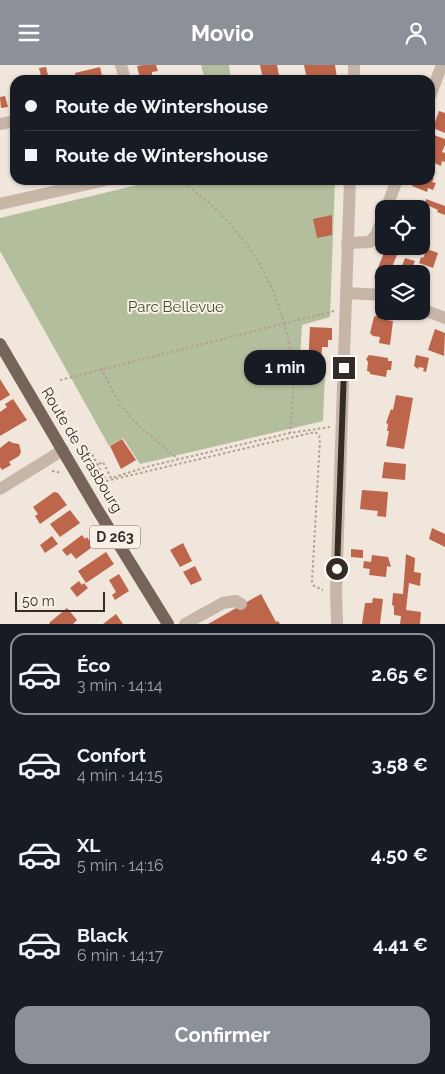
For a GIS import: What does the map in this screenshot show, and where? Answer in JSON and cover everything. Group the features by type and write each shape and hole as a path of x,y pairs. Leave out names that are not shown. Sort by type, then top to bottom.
{"main road":[{"name":"Route de Strasbourg","path":"0,343 168,624"}],"street":[{"path":"435,83 442,65"},
{"path":"0,204 84,185"},
{"path":"337,624 336,592 350,185"},
{"path":"389,200 395,185"},
{"path":"348,243 370,242 375,236"},
{"path":"346,293 375,295"},
{"path":"430,312 445,318"},
{"path":"0,489 63,450"},
{"path":"185,624 224,603 236,601 241,604"}],"path":[{"path":"186,185 223,215 252,250 270,281 284,323 292,361 293,395 290,433"},
{"path":"60,380 334,311"},
{"path":"101,369 120,405 139,426 178,459"},
{"path":"90,468 103,462 111,477 290,433 342,425"},
{"path":"90,449 106,481 315,432 319,435 320,439 312,582 314,586 326,590"},
{"path":"88,465 96,461"}],"green space":[{"path":"201,65 229,65 230,75 204,75"},
{"name":"Parc Bellevue","path":"137,185 335,185 330,317 302,325 299,376 325,373 323,421 140,464 123,438 109,446 0,251 0,218"}],"building":[{"path":"156,65 158,71 152,72 152,75 139,75 137,66"},
{"path":"260,65 277,65 279,75 262,75"},
{"path":"304,65 335,65 337,75 306,75"},
{"path":"46,67 48,75 41,75 39,68"},
{"path":"100,67 102,75 75,75 75,73"},
{"path":"5,96 8,107 1,108 0,97"},
{"path":"439,111 445,113 445,133 435,129"},
{"path":"435,135 445,139 442,152 445,153 445,162 442,161 441,166 435,163"},
{"path":"436,183 433,190 428,188 427,192 412,186 435,185"},
{"path":"430,200 445,206 445,215 437,212 438,210 430,206"},
{"path":"332,215 332,235 317,238 313,219"},
{"path":"430,250 438,253 433,268 430,265 419,263 421,257 423,258 424,255 430,255"},
{"path":"383,255 397,255 393,265 379,265"},
{"path":"405,258 415,261 413,265 402,265"},
{"path":"374,317 375,320 393,321 390,345 379,343 380,337 373,336 370,333"},
{"path":"310,327 332,328 332,340 328,340 328,347 322,347 321,367 308,366"},
{"path":"435,329 445,333 444,356 428,350"},
{"path":"369,355 388,358 388,361 392,361 391,370 387,370 386,377 370,374 367,371 368,362 366,359"},
{"path":"416,355 429,358 426,372 423,371 424,368 419,367 418,369 414,366"},
{"path":"0,379 10,395 0,401"},
{"path":"396,395 413,398 404,449 386,446 389,431 387,431 388,424 386,423 391,409 393,410"},
{"path":"13,399 27,420 0,436 0,412 7,407 5,404"},
{"path":"122,439 136,460 121,469 110,446"},
{"path":"9,441 19,444 21,452 19,456 9,462 11,465 2,470 0,467 0,448"},
{"path":"384,462 406,464 405,480 382,478"},
{"path":"362,490 388,492 386,517 377,516 378,511 360,509"},
{"path":"54,492 58,493 67,505 40,524 35,516 38,514 33,507"},
{"path":"70,510 80,523 60,537 50,524"},
{"path":"432,528 445,534 445,547 429,539"},
{"path":"82,535 85,539 87,537 93,546 76,559 71,553 67,556 62,550"},
{"path":"52,536 58,544 45,553 40,545"},
{"path":"183,543 192,561 180,567 170,550"},
{"path":"351,549 363,550 363,558 351,557"},
{"path":"106,552 114,564 86,583 78,571"},
{"path":"406,554 415,558 414,572 421,573 420,586 409,583 406,610 421,612 420,624 400,624 401,616 394,615 394,606 392,605 393,593 403,594"},
{"path":"372,555 388,557 391,567 387,566 386,577 369,575 370,569 363,568 364,561 371,562"},
{"path":"195,566 202,580 191,585 183,572"},
{"path":"119,574 129,591 115,600 112,595 116,592 109,580"},
{"path":"79,581 88,588 77,597 70,588"},
{"path":"261,594 276,622 278,621 280,624 208,624"},
{"path":"373,598 383,599 380,624 362,624 365,603 372,603"},
{"path":"67,608 77,620 73,624 49,623"},
{"path":"116,614 123,624 103,624"}],"route":[{"path":"337,569 344,368"}]}
